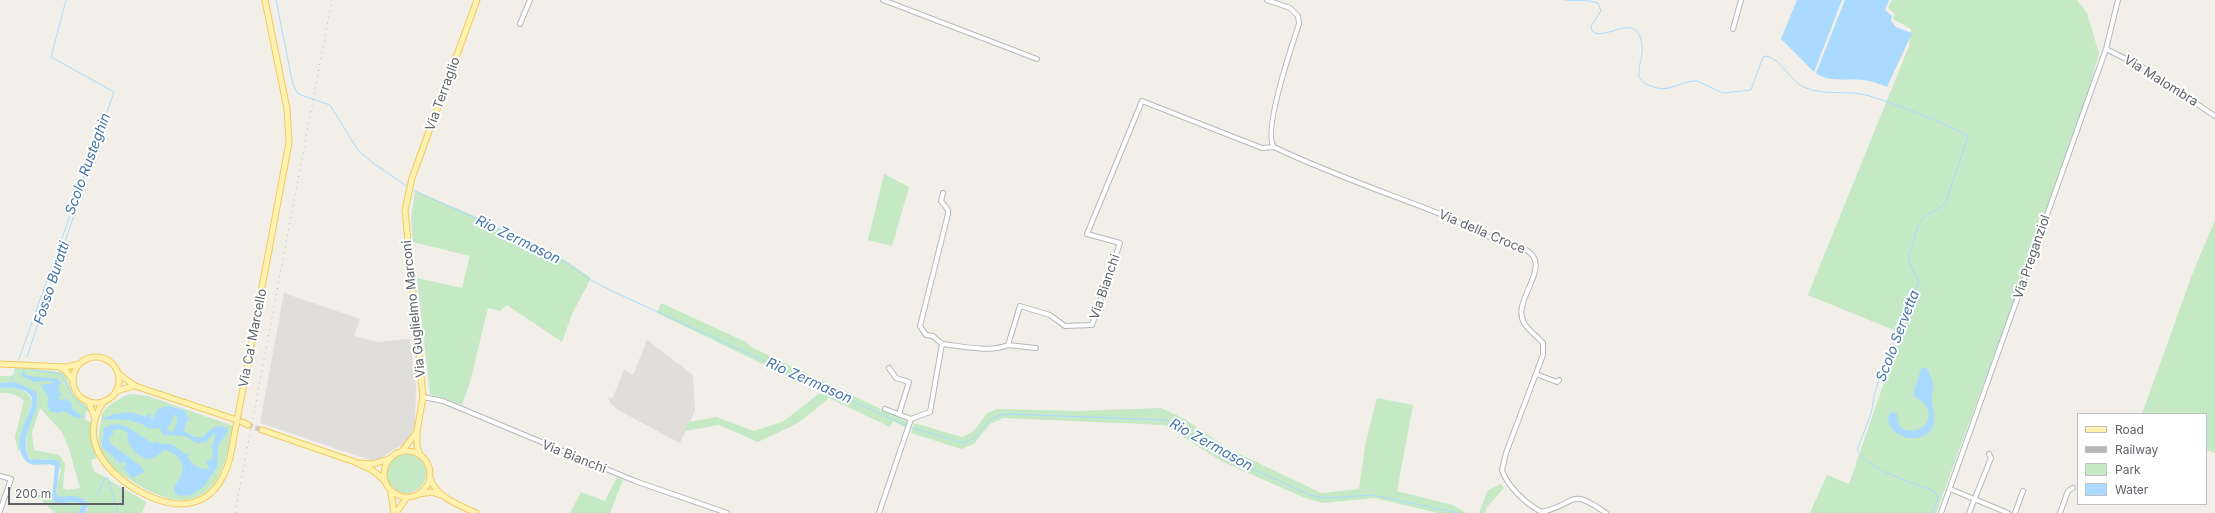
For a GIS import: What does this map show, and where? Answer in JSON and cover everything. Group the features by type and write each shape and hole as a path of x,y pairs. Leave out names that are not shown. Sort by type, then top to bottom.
{"main road":[{"name":"Via Ca' Marcello","path":"135,386 126,387 116,391 104,402 96,419 95,443 103,462 123,481 157,502 177,506 196,502 214,491 224,477 230,458 289,143 285,95 265,0"},
{"name":"Via Terraglio","path":"409,187 477,0"},
{"name":"Via Guglielmo Marconi","path":"409,187 404,222 423,397 417,431 417,446 420,455 428,464 430,477 434,487 444,496"},
{"path":"0,364 58,367 79,364 90,357 103,358 111,362 118,373 125,380 135,386 234,419"},
{"path":"58,367 64,370 73,380 79,364"},
{"path":"116,391 119,382 118,373"},
{"name":"Via Ca' Marcello","path":"73,380 77,393 88,402 96,419"},
{"path":"88,402 104,402"},
{"path":"242,422 248,425"},
{"path":"262,430 355,462 372,470 384,481 392,492 395,513"},
{"name":"Via Guglielmo Marconi","path":"355,462 373,464 389,459 402,451 417,431"},
{"path":"402,451 410,451 420,455"},
{"path":"384,481 384,468 389,459"},
{"path":"419,494 426,488 430,477"},
{"path":"392,492 407,497 431,492 444,496 476,513"},
{"path":"395,513 407,497"}],"street":[{"path":"520,24 530,0"},
{"path":"883,0 1037,59"},
{"path":"1267,0 1290,8 1298,16 1299,24 1280,89 1270,134 1274,147"},
{"path":"1733,29 1741,0"},
{"name":"Via Preganziol","path":"1941,513 2106,49 2118,0"},
{"name":"Via Malombra","path":"2106,49 2142,67 2215,116"},
{"name":"Via Bianchi","path":"1008,344 1020,306 1050,315 1066,326 1092,325 1120,244 1087,234 1142,101 1262,148 1274,147"},
{"name":"Via della Croce","path":"1274,147 1364,185 1450,218 1480,234 1530,252 1534,258 1535,271 1521,314 1524,324 1542,343 1543,355 1506,453 1502,470 1503,475 1510,485 1529,503 1542,512 1577,498 1588,501 1606,513"},
{"path":"943,193 941,201 948,210 948,214 920,326 926,335 933,336 942,344 978,348 1003,347 1008,344 1036,348"},
{"path":"879,513 911,421 930,412 942,344"},
{"path":"889,368 896,378 908,382 899,414"},
{"path":"1536,374 1557,382 1559,380"},
{"name":"Via Bianchi","path":"423,397 443,401 634,481 727,513"},
{"path":"886,409 911,421"},
{"path":"1969,513 1991,458 1989,454"},
{"path":"0,476 11,479 0,511"},
{"path":"2060,513 2068,491 2073,488"},
{"path":"1950,489 2008,513"},
{"path":"2015,513 2023,491"}],"shaded area":[{"path":"284,293 360,319 354,336 378,342 410,339 416,388 415,426 406,443 391,451 381,459 373,461 260,423"},
{"path":"647,340 693,375 695,411 680,443 618,410 610,403 608,397 612,399 624,370 633,375"}],"green space":[{"path":"1892,0 2077,0 2087,13 2099,53 2081,119 1936,513 1810,513 1827,475 1849,484 1901,333 1808,295 1909,46 1911,29 1893,19 1895,14 1888,8"},
{"path":"884,174 909,187 892,246 868,240"},
{"path":"415,191 472,215 560,257 591,278 572,314 562,342 507,305 500,311 488,308 470,382 462,405 430,394 417,278 462,288 470,256 413,242 411,219"},
{"path":"2215,220 2215,453 2207,450 2207,413 2142,413 2192,275"},
{"path":"661,303 746,342 749,346 908,422 906,428 893,421 890,427 829,398 798,423 758,442 719,425 685,431 689,422 716,417 754,431 784,421 821,392 657,313"},
{"path":"17,367 62,372 66,376 73,395 92,411 86,411 85,420 92,422 91,441 97,458 91,460 94,471 146,502 142,513 85,513 88,508 72,496 58,497 56,492 61,469 49,459 33,460 28,457 28,431 38,397 16,382 0,383 0,376 13,376","holes":["40,408 62,432 69,449 80,488 67,490 63,488 65,464 59,455 34,450 32,433"]},
{"path":"0,388 20,390 28,394 31,398 32,402 20,441 21,450 18,451 15,437 24,401 13,394 0,393"},
{"path":"129,394 148,396 233,426 223,468 219,476 208,490 199,496 190,499 171,499 152,492 135,483 110,464 102,453 99,444 102,414 110,405"},
{"path":"1377,398 1413,405 1397,491 1453,505 1466,513 1438,513 1375,498 1322,503 1303,497 1223,462 1164,425 1003,418 990,424 974,444 961,449 911,433 914,423 962,437 974,431 987,413 997,409 1077,411 1161,408 1183,418 1227,448 1321,493 1359,489 1365,446"},
{"path":"406,453 414,455 420,459 424,465 426,473 424,481 420,487 414,491 406,493 398,491 392,487 388,481 386,473 388,465 392,459 398,455"},
{"path":"617,477 623,480 610,513 570,513 581,492 605,501"},
{"path":"1501,484 1504,488 1487,507 1485,513 1479,513 1488,490"},
{"path":"52,494 52,498 60,504 77,502 82,506 78,513 55,513 36,495"}],"water":[{"path":"1797,0 1842,0 1814,72 1781,39"},
{"path":"1845,0 1889,0 1885,10 1892,16 1891,21 1896,27 1912,33 1887,87 1863,80 1828,78 1816,73"},
{"path":"1924,367 1928,369 1933,384 1932,399 1934,421 1931,429 1925,435 1918,438 1902,436 1895,432 1890,425 1888,417 1891,412 1897,413 1899,426 1909,431 1920,428 1924,425 1929,416 1927,407 1913,394 1921,369"},
{"path":"24,369 25,374 29,376 57,379 61,382 58,389 61,394 58,399 64,400 66,398 72,404 72,409 84,417 76,418 64,411 58,413 50,411 47,405 49,399 41,385 54,383 52,381 34,382 22,376"},
{"path":"16,382 36,392 38,399 37,407 26,439 26,449 29,459 56,460 60,463 56,493 59,497 74,496 85,500 88,503 85,513 78,513 82,506 76,502 57,504 52,498 55,466 29,463 22,454 20,439 30,410 32,398 26,391 15,388 0,388 0,383"},
{"path":"168,406 184,410 189,420 187,420 184,431 194,437 203,437 211,429 219,426 227,428 228,431 218,446 217,467 203,487 191,495 179,496 174,492 175,484 182,474 183,469 180,459 171,452 164,450 154,458 145,459 132,448 128,442 128,433 120,429 113,430 111,432 114,433 111,437 108,437 111,444 142,467 144,472 133,478 123,468 126,466 126,462 120,463 116,459 114,461 114,457 102,447 104,428 111,425 124,426 130,428 153,443 158,441 159,444 171,444 185,454 190,453 190,456 188,454 187,457 194,465 202,469 210,469 206,462 213,459 212,446 216,434 213,434 204,444 204,441 198,444 185,436 166,435 165,437 159,428 149,429 144,425 129,420 101,419 115,414 131,412 146,417 149,413 151,414 150,419 153,418 158,409","holes":["175,414 177,423 172,432 167,430"]}],"waterway":[{"name":"Scolo Rusteghin","path":"19,359 114,92 51,57 66,0"},
{"name":"Rio Zermason","path":"276,0 293,85 298,94 330,105 358,150 373,163 408,187"},
{"name":"Scolo Servetta","path":"1565,0 1590,1 1598,3 1601,11 1591,26 1592,31 1598,34 1620,29 1634,29 1639,35 1642,46 1639,77 1644,83 1651,86 1663,89 1697,81 1723,93 1751,90 1763,57 1767,56 1778,62 1795,81 1806,88 1827,92 1854,93 1870,96 1934,120 1968,137 1945,204 1923,218 1918,226 1909,256 1909,262 1919,281 1883,367 1875,392 1871,414 1857,450 1871,464 1881,470 1934,491 1938,497 1932,513"},
{"path":"2157,74 2169,83"},
{"path":"2192,98 2215,113"},
{"name":"Rio Zermason","path":"411,189 537,246 572,266 589,279 612,291 907,426"},
{"name":"Fosso Buratti","path":"27,357 75,212 71,212"},
{"name":"Scolo Rusteghin","path":"14,372 16,368"},
{"path":"32,370 61,374 74,398 89,411"},
{"name":"Scolo Rusteghin","path":"10,382 13,375"},
{"name":"Rio Zermason","path":"910,427 963,443 970,441 975,437 991,420 997,416 1006,414 1166,420 1231,459 1310,495 1325,498 1373,495 1458,513"},
{"name":"Fosso Buratti","path":"97,495 105,478 108,478 118,513"}],"tunnel":[{"path":"248,425 262,430"}],"railway":[{"path":"235,513 332,0"}]}
